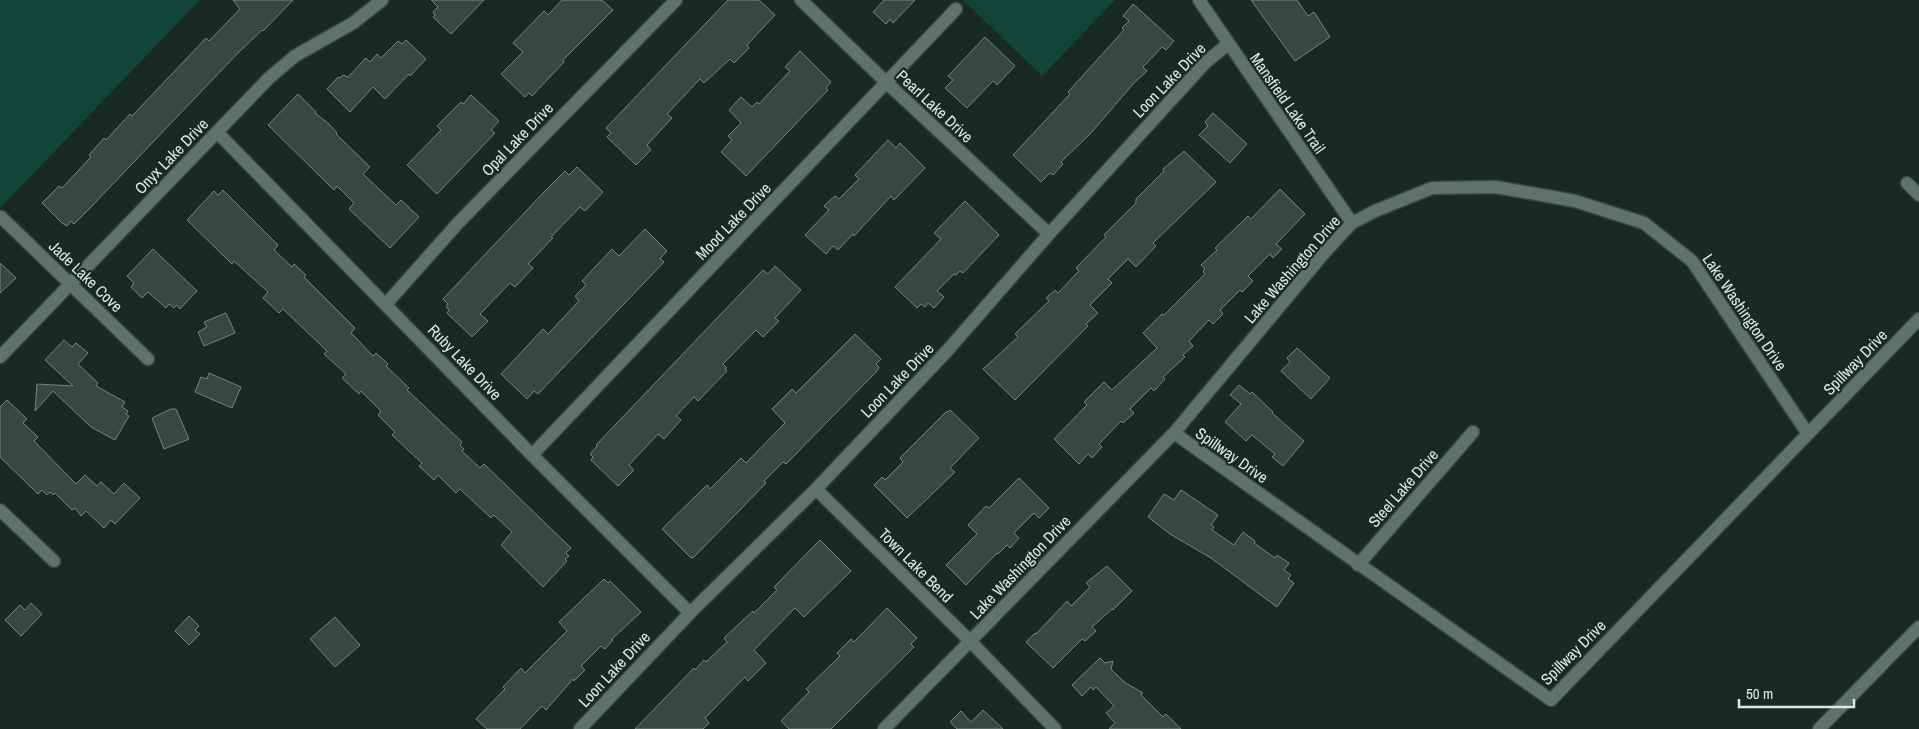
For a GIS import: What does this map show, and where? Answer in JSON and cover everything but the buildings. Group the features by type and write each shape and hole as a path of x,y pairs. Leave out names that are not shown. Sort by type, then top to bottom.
{"street":[{"name":"Onyx Lake Drive","path":"0,357 269,78 295,56 353,23 382,0"},
{"name":"Opal Lake Drive","path":"386,304 459,222 676,0"},
{"name":"Pearl Lake Drive","path":"801,0 886,83 1049,234"},
{"name":"Mansfield Lake Trail","path":"1199,0 1352,223"},
{"name":"Mood Lake Drive","path":"532,455 956,9"},
{"name":"Loon Lake Drive","path":"580,729 690,613 816,489 947,351 1049,234 1206,62 1228,44"},
{"name":"Ruby Lake Drive","path":"217,132 532,455 690,613"},
{"path":"1907,183 1919,195"},
{"name":"Lake Washington Drive","path":"884,729 1174,433 1325,252 1352,223 1375,211 1432,188 1496,187 1575,202 1644,223 1692,261 1808,434"},
{"name":"Jade Lake Cove","path":"1,217 148,359"},
{"name":"Spillway Drive","path":"1174,433 1551,700 1919,319"},
{"name":"Steel Lake Drive","path":"1358,565 1473,432"},
{"name":"Town Lake Bend","path":"816,489 970,641 1055,729"},
{"path":"0,510 54,561"},
{"path":"1819,729 1919,629"}],"green space":[{"path":"0,0 200,0 0,208"},
{"path":"963,0 1115,0 1042,76"}]}
